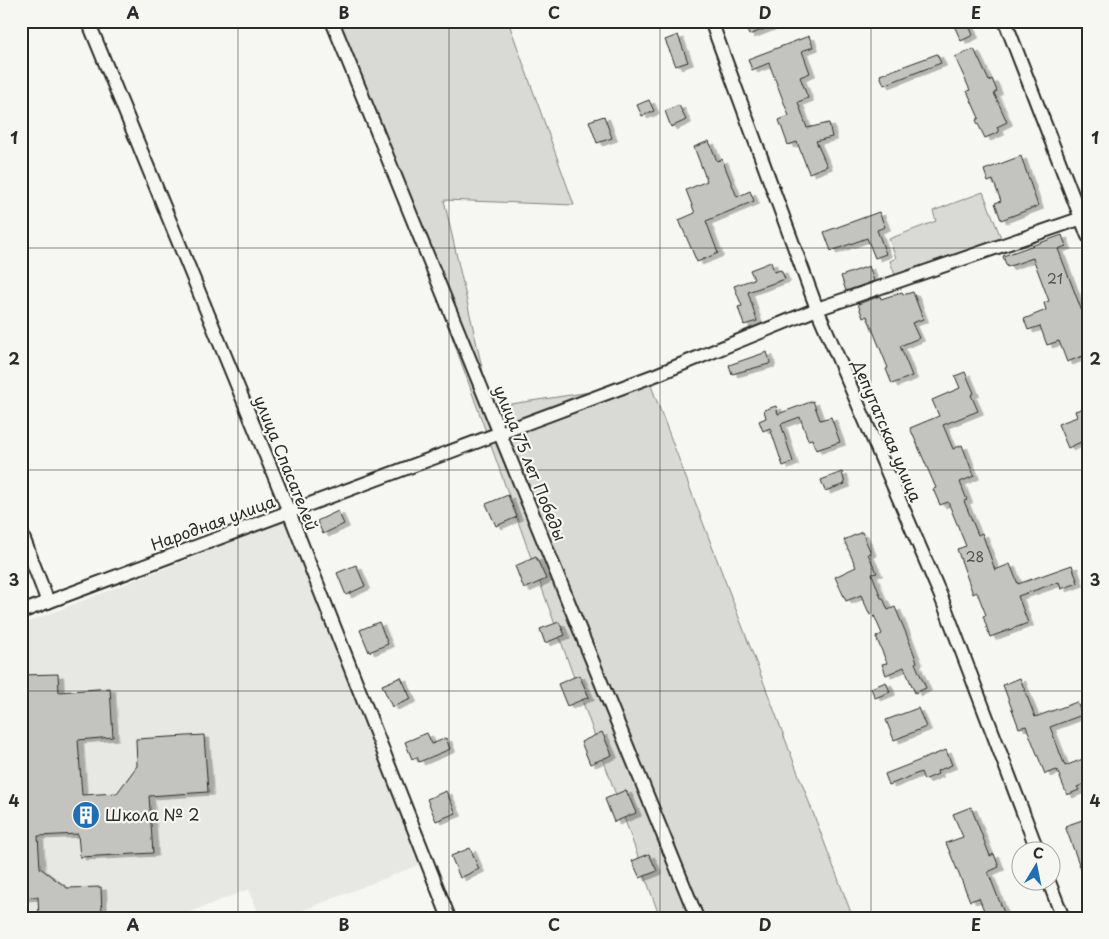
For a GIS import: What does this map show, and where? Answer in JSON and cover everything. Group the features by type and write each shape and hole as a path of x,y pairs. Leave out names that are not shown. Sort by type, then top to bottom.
{"street":[{"name":"улица Спасателей","path":"88,21 289,512 449,918"},
{"name":"улица 75 лет Победы","path":"332,21 697,918"},
{"name":"Депутатская улица","path":"711,21 817,309 940,594 1034,842"},
{"path":"1005,21 1084,217 1088,236"},
{"name":"Народная улица","path":"21,612 658,374 817,309 1084,217"},
{"path":"21,532 48,602"},
{"path":"1053,892 1063,918"}],"shaded area":[{"path":"339,21 508,21 574,205 444,200 491,407 650,383 853,918 660,918"},
{"path":"983,192 1001,238 895,275 890,261 896,258 889,239 936,221 933,211"},
{"path":"285,521 421,864 283,918 260,918 249,889 175,918 21,918 21,625"}],"building":[{"path":"743,21 782,21 782,22 749,35"},
{"path":"952,21 967,21 973,35 961,41"},
{"path":"678,35 688,62 676,66 665,40"},
{"path":"809,36 813,47 802,51 810,73 800,77 808,98 798,102 807,128 829,123 832,137 816,141 827,166 809,173 797,142 788,145 779,120 789,116 769,63 752,70 748,59"},
{"path":"974,49 989,81 992,79 997,91 994,93 1007,122 997,127 999,132 985,138 976,120 979,118 967,91 970,90 955,57"},
{"path":"937,54 941,63 884,85 880,75"},
{"path":"649,100 654,111 642,116 637,105"},
{"path":"679,105 686,120 671,127 665,111"},
{"path":"604,116 612,138 597,143 589,121"},
{"path":"709,141 717,161 722,159 737,197 750,191 754,201 706,221 718,253 697,262 679,220 695,213 686,190 707,181 694,147"},
{"path":"1021,156 1038,206 1001,220 995,203 1001,201 993,180 988,182 984,170"},
{"path":"879,212 885,227 877,230 886,254 875,258 867,238 831,251 824,232"},
{"path":"1062,235 1066,246 1058,249 1088,327 1088,354 1067,362 1059,341 1047,345 1040,326 1028,330 1024,319 1046,310 1044,303 1049,301 1033,258 1007,267 1003,256"},
{"path":"771,262 774,272 781,270 785,279 748,292 757,321 744,325 738,307 742,306 734,286 754,279 750,270"},
{"path":"869,266 874,281 846,291 841,276"},
{"path":"902,292 903,295 913,292 923,319 912,323 919,338 900,346 912,376 892,384 886,369 888,368 867,316 863,318 858,304 880,296 881,299"},
{"path":"767,352 769,364 732,374 729,365"},
{"path":"965,372 974,393 971,395 978,411 943,425 953,449 962,445 974,476 960,482 967,500 964,501 978,535 982,533 995,570 1010,564 1018,584 1072,565 1078,583 1061,589 1059,582 1018,596 1028,623 990,637 983,616 986,615 977,592 973,594 957,549 966,546 948,502 940,505 933,489 936,488 910,428 939,416 932,400 960,388 955,376"},
{"path":"813,401 820,420 831,417 840,442 816,450 812,439 808,440 800,417 781,424 793,462 783,466 770,428 763,431 759,421 766,418 764,410 776,406 778,414"},
{"path":"1088,407 1088,443 1085,440 1068,448 1058,424 1077,417 1075,411"},
{"path":"842,472 845,484 825,491 821,480"},
{"path":"508,495 517,517 496,526 486,504"},
{"path":"338,511 344,524 323,534 317,521"},
{"path":"862,532 871,553 868,554 877,573 872,574 881,598 883,598 888,610 895,607 926,688 915,693 904,667 886,675 882,664 887,663 876,637 882,634 873,613 870,615 861,595 846,601 835,577 856,567 844,540"},
{"path":"536,557 546,579 524,589 515,566"},
{"path":"356,565 365,586 346,595 337,573"},
{"path":"379,622 388,644 369,652 360,630"},
{"path":"559,622 565,635 545,643 540,629"},
{"name":"Школа № 2","path":"58,674 59,692 110,688 113,737 78,740 82,795 117,793 137,766 136,739 204,735 208,792 149,796 153,853 80,857 78,834 38,836 40,868 67,888 101,887 102,918 39,918 38,897 21,898 21,675"},
{"path":"579,675 589,697 567,706 558,684"},
{"path":"401,677 411,699 392,707 382,685"},
{"path":"1020,678 1035,717 1077,702 1082,715 1050,727 1065,766 1088,757 1088,782 1077,787 1079,790 1067,795 1057,770 1045,774 1026,726 1019,728 1003,685"},
{"path":"886,682 890,692 875,698 871,688"},
{"path":"918,708 926,727 894,740 886,720"},
{"path":"602,732 612,755 590,764 581,742"},
{"path":"427,733 432,744 446,738 450,749 419,762 417,757 412,759 405,742"},
{"path":"946,750 952,765 937,771 938,774 924,780 921,772 889,785 885,774"},
{"path":"626,790 636,813 614,822 605,799"},
{"path":"446,791 456,813 436,821 427,799"},
{"path":"971,807 990,856 994,854 999,867 988,872 1006,918 987,918 979,898 970,901 946,843 963,837 953,814"},
{"path":"1088,818 1088,883 1086,883 1065,826"},
{"path":"470,848 479,869 460,878 451,856"},
{"path":"649,854 657,871 640,878 632,861"}],"place":[{"name":"Школа № 2","path":"86,815"}]}
